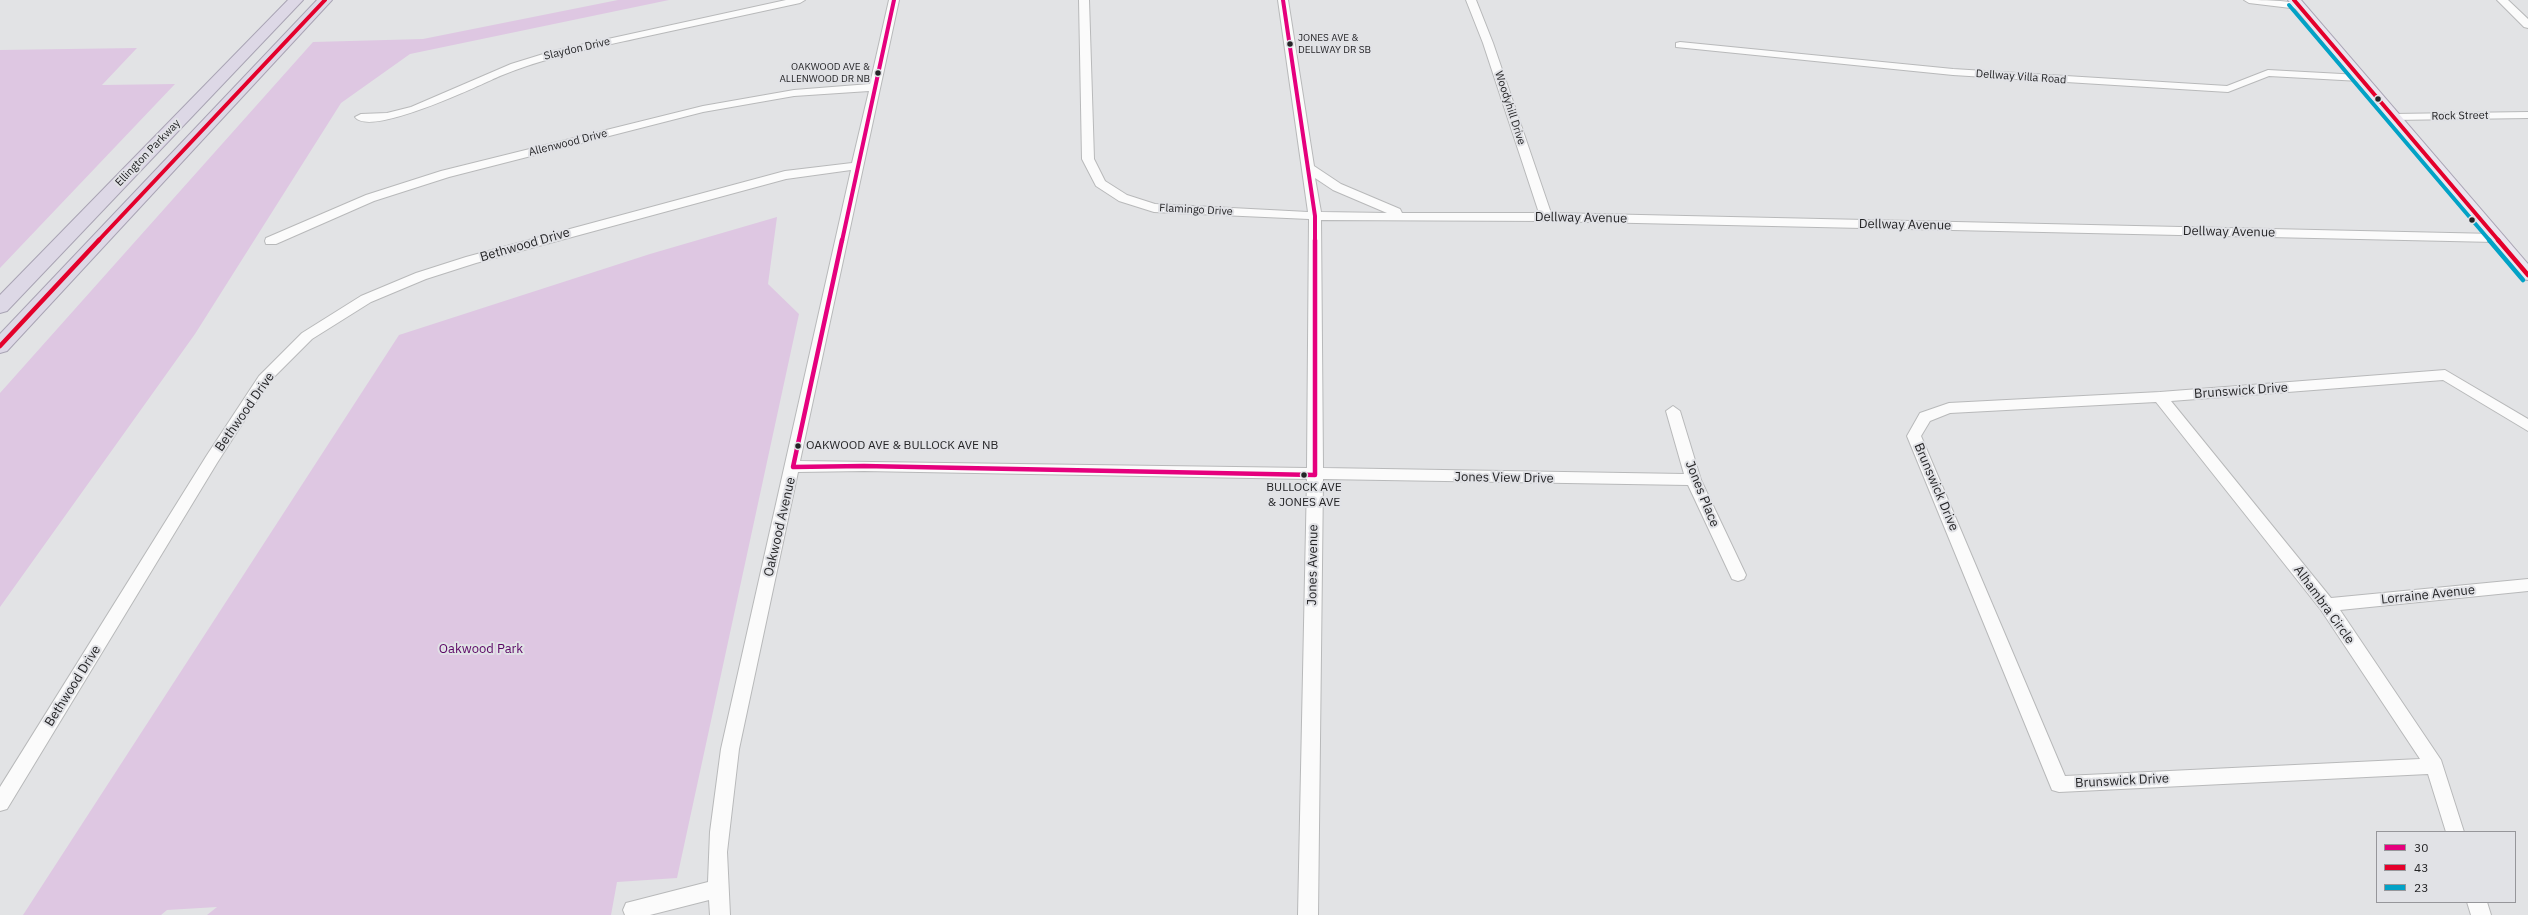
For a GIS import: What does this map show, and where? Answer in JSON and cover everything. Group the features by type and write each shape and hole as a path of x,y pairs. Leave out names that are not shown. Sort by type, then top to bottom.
{"highway":[{"name":"Ellington Parkway","path":"0,307 296,0"},
{"name":"Ellington Parkway","path":"0,346 325,0"}],"main road":[{"path":"2296,3 2496,238 2523,264 2528,275"}],"street":[{"name":"Slaydon Drive","path":"361,117 387,116 415,109 515,66 557,53 800,0"},
{"name":"Oakwood Avenue","path":"720,915 717,889 719,828 730,749 793,467 894,0"},
{"name":"Flamingo Drive","path":"1084,0 1088,159 1100,183 1123,198 1154,208 1315,216"},
{"name":"Jones Avenue","path":"1283,0 1315,216 1315,475 1308,915"},
{"name":"Woodyhill Drive","path":"1471,0 1488,43 1546,217"},
{"path":"2249,0 2296,3"},
{"path":"2502,0 2528,25"},
{"name":"Dellway Villa Road","path":"1680,45 1953,72 2228,89 2268,73 2360,78"},
{"name":"Allenwood Drive","path":"271,241 370,198 446,174 703,109 794,93 876,87"},
{"name":"Rock Street","path":"2393,116 2528,115"},
{"name":"Bethwood Drive","path":"0,804 208,466 264,379 307,336 366,299 421,276 464,262 785,175 858,166"},
{"path":"1309,168 1337,187 1406,216"},
{"name":"Dellway Avenue","path":"1315,216 1546,217 2496,238"},
{"name":"Brunswick Drive","path":"2435,766 2059,784 1914,436 1925,417 1949,408 2160,397 2445,375 2528,426"},
{"name":"Alhambra Circle","path":"2160,397 2327,604 2435,766 2455,831"},
{"name":"Jones Place","path":"1673,411 1693,480 1738,576"},
{"name":"Jones View Drive","path":"793,467 864,466 1315,475 1693,480"},
{"name":"Lorraine Avenue","path":"2327,604 2528,585"},
{"path":"633,910 717,889"},
{"path":"2477,903 2481,915"}],"green space":[{"path":"618,0 669,0 410,54 341,103 195,334 0,607 0,393 313,42 423,39"},
{"path":"137,48 102,85 175,84 0,268 0,50"},
{"name":"Oakwood Park","path":"777,217 768,284 799,314 677,878 617,882 611,915 207,915 217,907 167,910 161,915 23,915 399,335 650,254"}],"transit line":[{"name":"43","path":"0,346 325,0"},
{"name":"30","path":"894,0 793,467 864,466 1315,475 1315,216 1283,0"},
{"name":"43","path":"2294,0 2528,275"},
{"name":"23","path":"2289,5 2523,280"}],"place":[{"name":"JONES AVE & DELLWAY DR SB","path":"1290,44"},
{"name":"OAKWOOD AVE & ALLENWOOD DR NB","path":"878,73"},
{"name":"OAKWOOD AVE & BULLOCK AVE NB","path":"798,446"},
{"name":"BULLOCK AVE & JONES AVE","path":"1304,475"}]}
